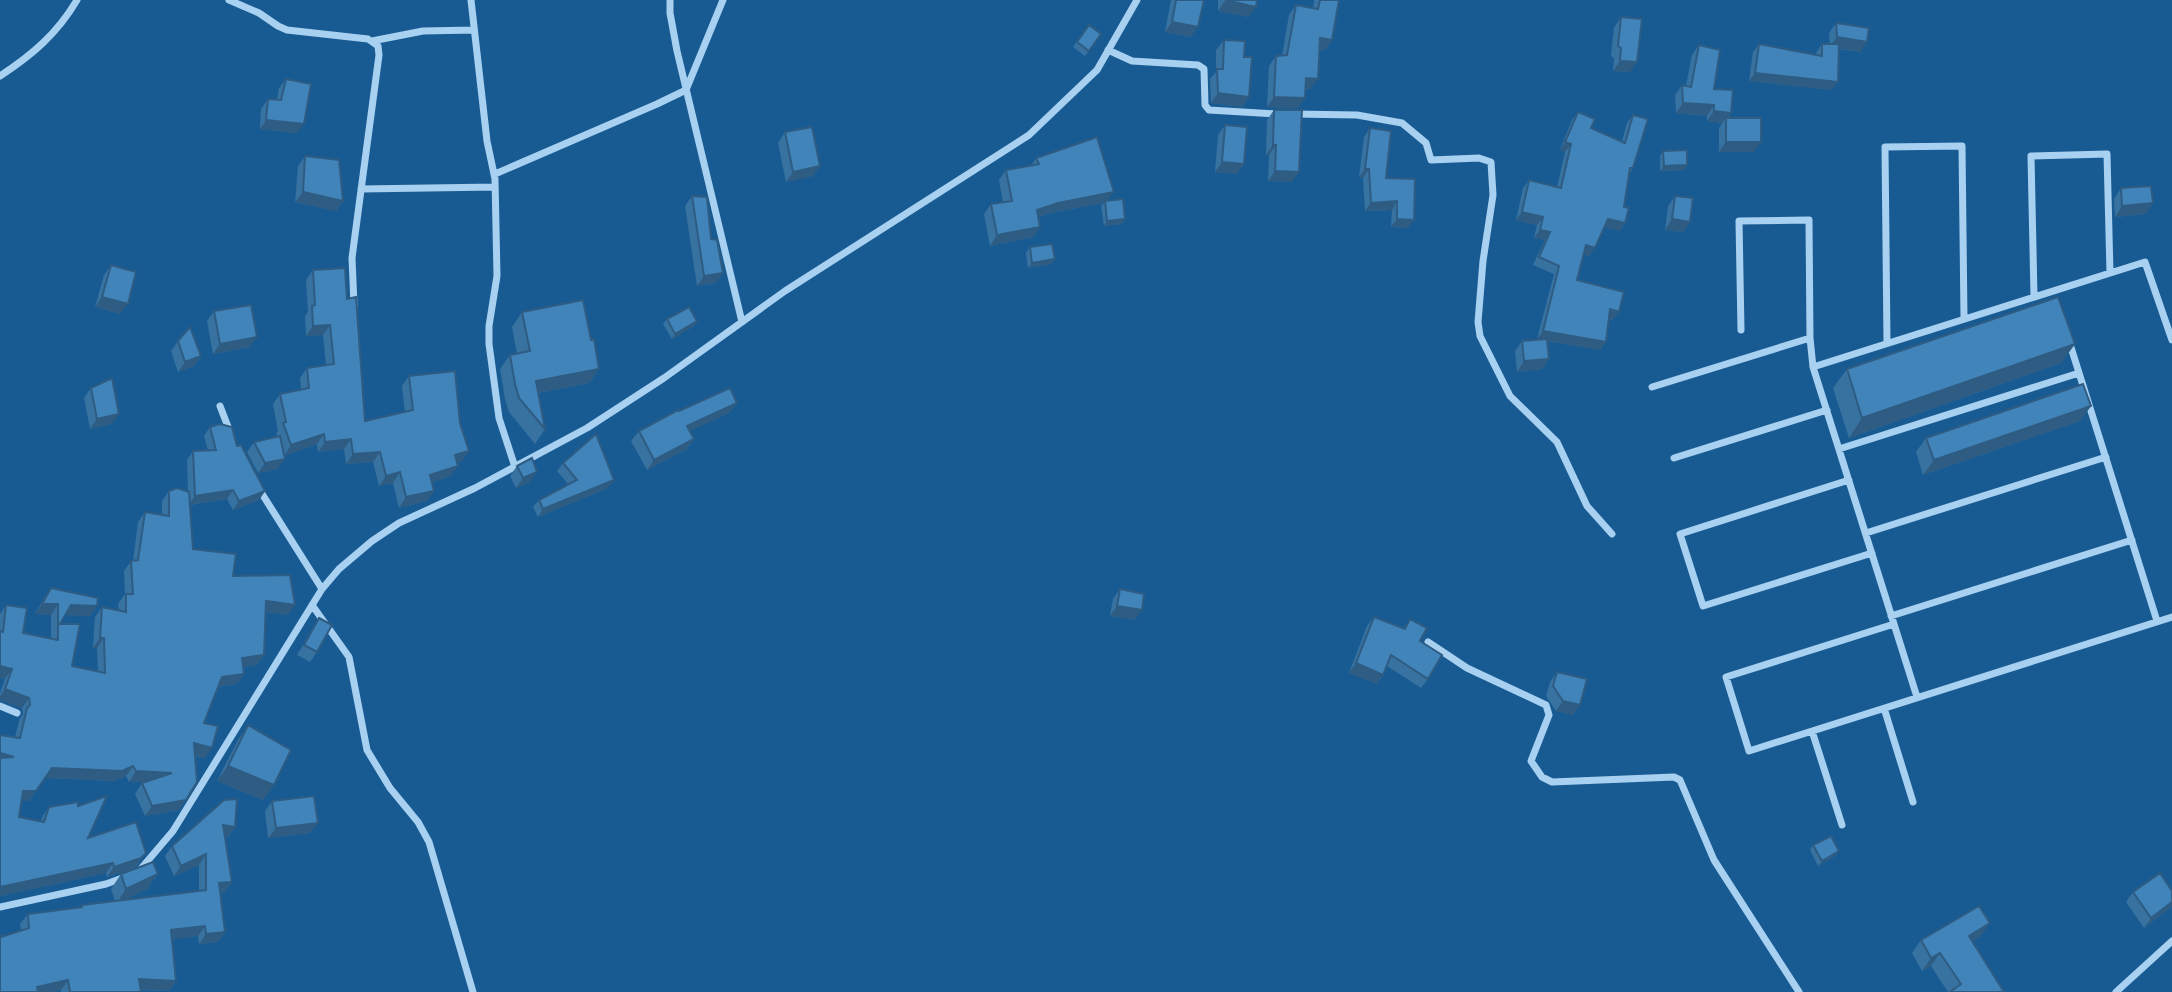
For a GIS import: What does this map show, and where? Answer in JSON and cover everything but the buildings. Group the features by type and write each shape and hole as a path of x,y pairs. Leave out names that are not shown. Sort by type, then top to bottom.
{"street":[{"path":"0,76 43,45 77,0"},
{"path":"229,0 288,30 372,41 423,31 474,30"},
{"path":"471,0 487,141 495,174 497,276 489,326 489,344 499,418 514,467"},
{"path":"670,0 670,13 686,90 742,322"},
{"path":"495,174 686,90 723,0"},
{"path":"0,907 106,884 138,873 173,831 322,589 339,569 372,541 399,523 587,428 664,378 785,291 1029,135 1097,70 1137,0"},
{"path":"355,319 352,258 379,55 378,46 372,41"},
{"path":"1108,50 1132,61 1198,65 1204,69 1205,105 1209,110 1320,116 1357,115 1392,121 1402,123 1424,141 1431,160 1479,158 1491,162 1493,195 1483,261 1478,322 1480,336 1510,396 1557,442 1587,506 1612,534"},
{"path":"1887,343 1885,147 1962,146 1964,318"},
{"path":"2034,296 2031,156 2107,154 2110,273"},
{"path":"361,189 495,187"},
{"path":"1741,330 1739,221 1809,220 1810,338 1813,367 1917,698"},
{"path":"1813,367 2145,261 2172,340"},
{"path":"2053,290 2057,302"},
{"path":"2068,337 2157,621"},
{"path":"1652,387 1810,338"},
{"path":"1839,449 2079,373"},
{"path":"220,406 235,445"},
{"path":"1674,458 1827,410"},
{"path":"1866,533 2106,457"},
{"path":"253,478 322,589"},
{"path":"1849,480 1680,534 1703,606 1872,553"},
{"path":"2132,540 1726,677 1749,751 2172,617"},
{"path":"312,605 349,657 367,750 390,788 418,822 429,842 473,992"},
{"path":"1428,642 1467,668 1546,705 1549,715 1532,757 1532,765 1542,777 1552,782 1680,780 1714,860 1798,992"},
{"path":"0,706 16,713"},
{"path":"1884,708 1913,802"},
{"path":"1812,731 1842,825"},
{"path":"2116,992 2172,941"}]}
